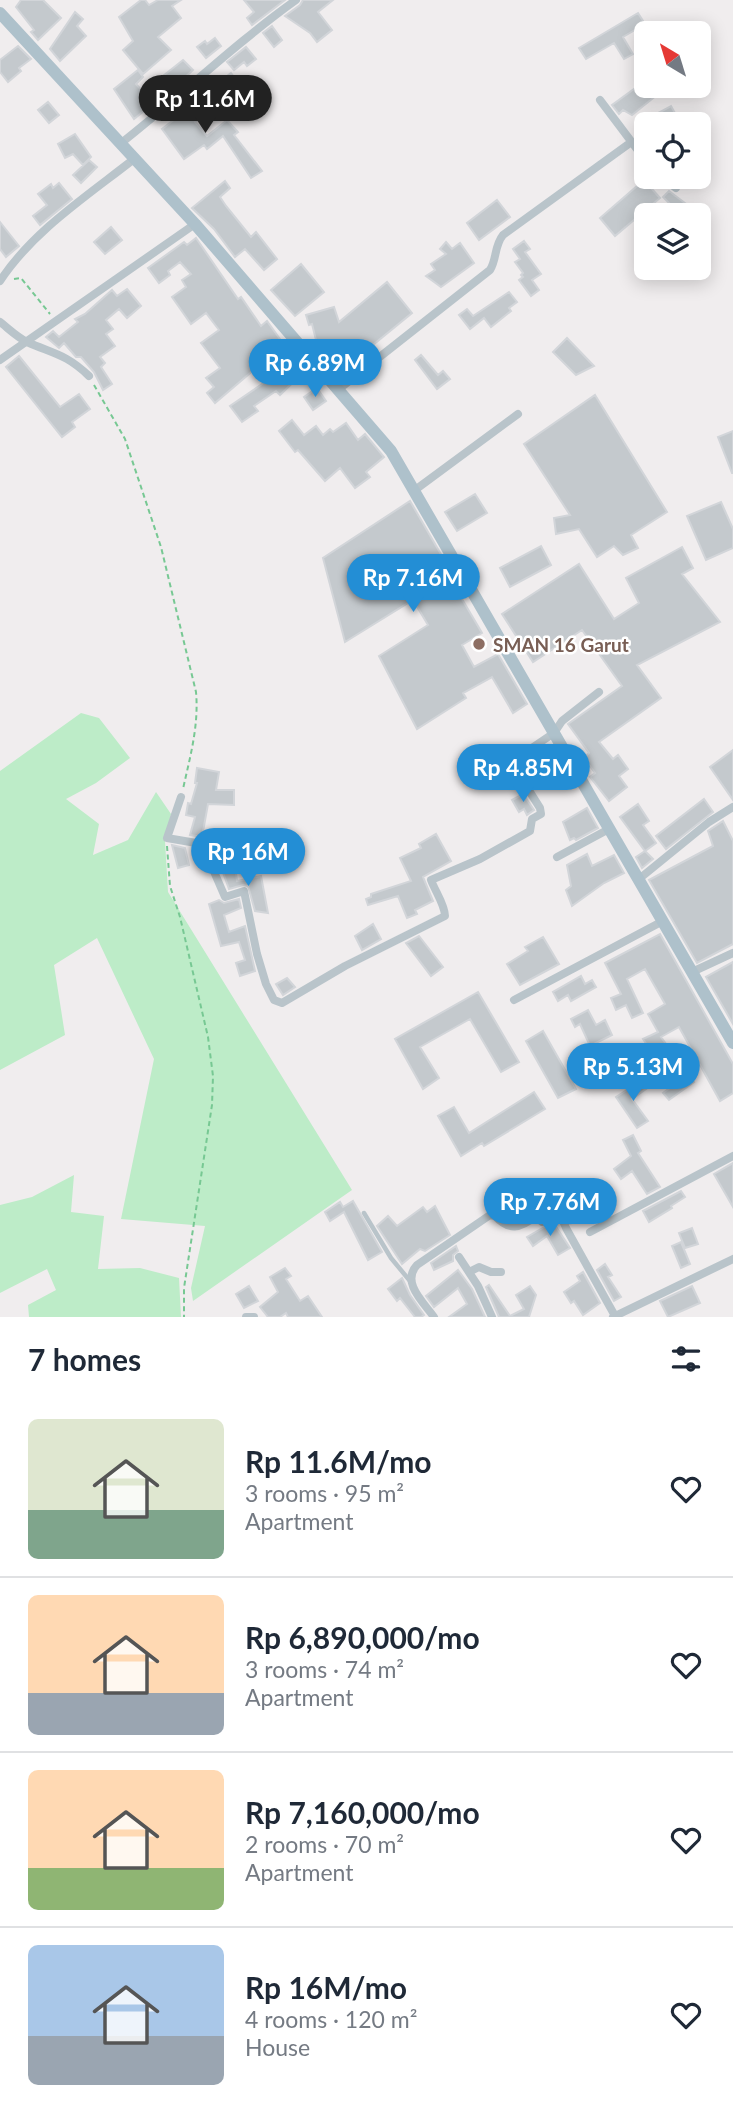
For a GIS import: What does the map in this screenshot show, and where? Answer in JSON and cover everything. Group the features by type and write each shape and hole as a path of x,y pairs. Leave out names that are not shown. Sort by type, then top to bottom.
{"main road":[{"path":"0,13 195,223 391,451 733,1043"}],"street":[{"path":"120,144 242,39 296,0"},
{"path":"600,100 634,147"},
{"path":"339,389 487,273 494,264 498,242 503,235 631,143"},
{"path":"4,282 14,261 33,241 134,159"},
{"path":"0,360 195,223"},
{"path":"0,323 25,341 70,359 89,376"},
{"path":"415,490 518,414"},
{"path":"181,797 167,838 202,844 225,897 244,891 266,984 274,1000 282,1003 345,966 445,916 445,910 431,880 480,859 530,831 532,819 541,814 518,773 514,760 554,733 562,721 600,692"},
{"path":"639,879 709,822 733,807"},
{"path":"557,858 610,829"},
{"path":"514,1000 663,921"},
{"path":"692,972 733,953"},
{"path":"590,1232 733,1156"},
{"path":"434,1317 410,1281 413,1268 488,1217 495,1216 505,1226 511,1227 527,1223 536,1216 542,1222 565,1208 572,1220 563,1221 566,1228 614,1317 733,1259"},
{"path":"459,1257 470,1272 492,1317"},
{"path":"470,1272 478,1267 491,1272 501,1272"},
{"path":"246,1317 254,1317"}],"lane":[{"path":"364,1213 391,1258 410,1281"}],"path":[{"path":"4,282 21,278 57,321"},
{"path":"89,376 125,439 161,547 196,692 196,732 181,797"},
{"path":"167,838 170,886 180,917 208,1037 213,1076 212,1105 184,1288 184,1317"}],"green space":[{"path":"81,713 99,718 130,758 96,783 66,799 99,824 93,855 128,840 156,792 171,814 165,841 168,892 352,1190 193,1301 191,1288 205,1226 121,1219 154,1059 97,938 54,965 65,1035 0,1070 0,771"},
{"path":"74,1175 71,1212 104,1216 98,1269 140,1268 179,1278 181,1317 29,1317 28,1305 56,1290 47,1269 0,1293 0,1205 32,1197"}],"building":[{"path":"21,0 43,0 61,18 38,40 31,32 34,30 16,7"},
{"path":"141,0 145,0 149,5 158,0 181,0 172,6 181,18 158,37 171,50 143,74 123,50 133,41 119,17"},
{"path":"244,0 285,0 252,25 247,18 254,12"},
{"path":"303,0 333,0 318,12 332,30 317,42 310,33 285,16"},
{"path":"75,12 83,19 77,26 86,36 60,61 50,49"},
{"path":"638,13 643,21 634,21 634,30 623,37 633,54 624,59 614,43 586,59 579,48"},
{"path":"272,26 282,40 274,47 263,33"},
{"path":"215,38 221,46 206,58 197,47"},
{"path":"18,46 31,59 19,68 21,71 8,82 0,72 0,60"},
{"path":"246,47 256,59 247,66 244,62 234,70 227,62"},
{"path":"183,60 193,70 170,91 163,76"},
{"path":"138,70 143,77 136,84 144,93 151,87 160,98 134,119 114,89"},
{"path":"231,73 238,82 227,90 221,81"},
{"path":"251,78 260,91 246,101 237,88"},
{"path":"634,89 634,98 653,98 632,115 623,110 619,114 612,105"},
{"path":"196,90 206,102 195,111 201,118 195,122 207,136 227,120 238,132 234,135 262,171 251,178 223,136 207,149 204,145 184,159 162,129 184,112 180,108 189,102 186,98"},
{"path":"218,93 230,108 219,117 208,102"},
{"path":"48,102 59,115 49,123 38,110"},
{"path":"671,106 674,112 660,112"},
{"path":"75,134 91,157 83,165 73,154 65,158 58,144"},
{"path":"89,160 97,167 81,183 73,175"},
{"path":"225,181 230,188 220,197 226,206 251,237 256,232 277,259 264,270 245,249 235,257 214,229 192,208"},
{"path":"59,183 72,199 40,225 33,216 47,205 38,194 51,184 53,188"},
{"path":"634,189 652,189 660,198 654,203 634,203 634,220 615,236 600,218"},
{"path":"669,191 685,203 669,203 663,197"},
{"path":"497,200 510,217 479,240 467,223"},
{"path":"0,222 19,246 6,257 0,249"},
{"path":"111,227 122,240 105,254 94,242"},
{"path":"196,238 238,299 241,297 261,326 267,321 295,360 298,357 308,368 280,395 276,391 254,406 258,411 242,422 230,406 265,382 255,369 215,403 207,393 214,387 206,378 220,368 201,343 219,330 206,313 191,324 172,297 186,287 182,280 191,274 180,262 168,271 170,275 159,283 148,268 184,242 187,245"},
{"path":"524,241 530,249 525,252 541,274 532,280 539,290 531,296 519,280 523,273 515,262 520,259 513,249"},
{"path":"446,242 452,249 460,243 474,263 441,287 426,276 435,270 431,264 446,254 440,249"},
{"path":"301,264 324,292 295,316 271,290"},
{"path":"387,282 412,313 341,371 316,340 312,324 309,325 306,315 334,307 339,322"},
{"path":"127,289 141,306 127,318 119,309 106,320 113,329 106,334 115,346 100,357 105,363 101,367 112,384 103,390 94,372 81,357 76,357 64,343 59,348 46,337 53,331 59,337 78,322 75,319 85,314 112,290 117,296"},
{"path":"509,292 517,302 509,308 511,311 491,327 484,318 470,329 459,315 467,309 473,316"},
{"path":"567,338 594,366 576,375 553,352"},
{"path":"421,355 438,375 443,371 450,379 437,389 415,360"},
{"path":"19,356 60,407 79,394 90,409 72,422 75,427 62,437 6,367"},
{"path":"317,388 326,401 313,410 304,397"},
{"path":"595,395 667,512 631,535 638,548 623,555 614,546 597,557 579,529 556,534 554,518 570,515 524,444"},
{"path":"292,420 304,435 316,426 323,435 346,423 358,440 365,434 384,457 366,472 370,477 355,488 340,468 325,481 298,450 295,452 279,431"},
{"path":"733,431 733,473 732,473 718,437"},
{"path":"475,494 487,513 457,531 445,512"},
{"path":"410,501 453,575 449,577 482,633 462,645 474,667 498,654 527,704 513,713 492,677 463,693 466,698 417,729 379,656 428,625 413,600 345,642 323,558"},
{"path":"721,502 733,529 733,548 706,560 687,516"},
{"path":"541,546 551,565 510,587 500,568"},
{"path":"682,547 693,568 682,574 720,622 637,665 661,698 599,742 613,759 618,755 628,769 619,776 627,787 609,801 590,777 595,773 584,758 589,753 568,724 622,686 582,630 533,662 502,614 579,564 614,619 639,603 626,578"},
{"path":"733,750 733,800 710,767"},
{"path":"197,768 219,772 216,790 234,790 234,805 208,804 202,837 190,835 195,817 186,815 197,783"},
{"path":"523,794 534,810 527,815 524,809 519,812 512,800"},
{"path":"704,799 713,812 666,849 656,836"},
{"path":"638,804 649,821 643,825 656,843 645,851 620,817"},
{"path":"587,808 598,828 576,840 570,840 563,822"},
{"path":"723,821 733,841 733,944 697,963 649,880 713,846 708,831"},
{"path":"436,834 451,861 423,877 433,901 415,910 417,914 407,918 398,896 368,905 366,899 371,897 371,894 411,881 400,858 421,848 419,844"},
{"path":"172,845 185,848 189,865 178,868"},
{"path":"645,851 653,859 642,868 636,857"},
{"path":"587,854 592,866 614,855 624,873 604,883 572,906 566,890 571,886 567,865"},
{"path":"235,865 237,881 261,876 268,913 255,911 248,886 229,889 221,867"},
{"path":"239,899 241,908 224,915 229,932 245,926 255,971 240,976 236,963 245,960 239,942 221,946 209,904 219,900 224,903"},
{"path":"373,924 381,939 362,950 355,936"},
{"path":"660,934 733,1064 733,1093 720,1101 679,1027 661,1037 694,1082 669,1100 663,1093 674,1085 643,1039 658,1032 648,1014 665,1004 645,969 627,979 643,1013 632,1018 626,1005 616,1010 611,998 621,994 605,963"},
{"path":"419,936 443,967 431,976 406,943"},
{"path":"543,937 559,964 520,985 507,964 528,951 525,947"},
{"path":"733,962 733,1024 706,977"},
{"path":"581,976 585,984 592,980 596,987 571,1001 568,995 558,1001 553,992"},
{"path":"287,978 295,987 283,995 276,984"},
{"path":"478,992 519,1062 501,1072 470,1019 420,1047 439,1078 423,1089 395,1039"},
{"path":"588,1010 596,1025 605,1020 612,1035 590,1046 580,1024 575,1027 571,1019"},
{"path":"543,1031 576,1089 558,1098 526,1041"},
{"path":"638,1079 646,1089 632,1099 648,1121 637,1128 616,1097 633,1086 631,1083"},
{"path":"534,1092 545,1109 484,1146 482,1143 461,1156 438,1116 454,1107 469,1133"},
{"path":"633,1135 641,1151 638,1153 660,1187 647,1194 632,1171 621,1179 614,1169 631,1156 623,1140"},
{"path":"733,1163 733,1207 714,1174"},
{"path":"681,1191 685,1197 649,1222 643,1211"},
{"path":"353,1201 382,1252 368,1260 344,1212 330,1221 325,1212 340,1202 343,1207"},
{"path":"435,1206 450,1235 425,1251 420,1249 402,1264 377,1226 388,1216 397,1226 423,1207 427,1212"},
{"path":"553,1222 570,1248 558,1255 547,1236 533,1246 527,1237"},
{"path":"692,1228 698,1244 685,1248 679,1233"},
{"path":"681,1242 690,1264 681,1268 672,1246"},
{"path":"456,1246 458,1251 453,1255 453,1261 434,1270 431,1263"},
{"path":"605,1264 612,1275 608,1277 621,1297 614,1301 597,1270"},
{"path":"285,1268 291,1276 286,1279 300,1301 308,1296 322,1317 288,1317 286,1313 280,1317 268,1317 260,1307 278,1292 270,1277"},
{"path":"458,1270 472,1289 485,1317 449,1317 467,1304 458,1288 434,1307 426,1296"},
{"path":"583,1272 600,1303 583,1315 564,1292 580,1281 577,1276"},
{"path":"402,1278 424,1315 421,1317 415,1317 400,1298 397,1301 388,1289"},
{"path":"489,1285 510,1316 524,1309 516,1295 530,1286 536,1295 529,1317 499,1317 486,1287"},
{"path":"249,1286 258,1301 244,1308 236,1294"},
{"path":"692,1286 700,1303 668,1317 660,1301"}],"place":[{"name":"SMAN 16 Garut","path":"479,644"}]}
